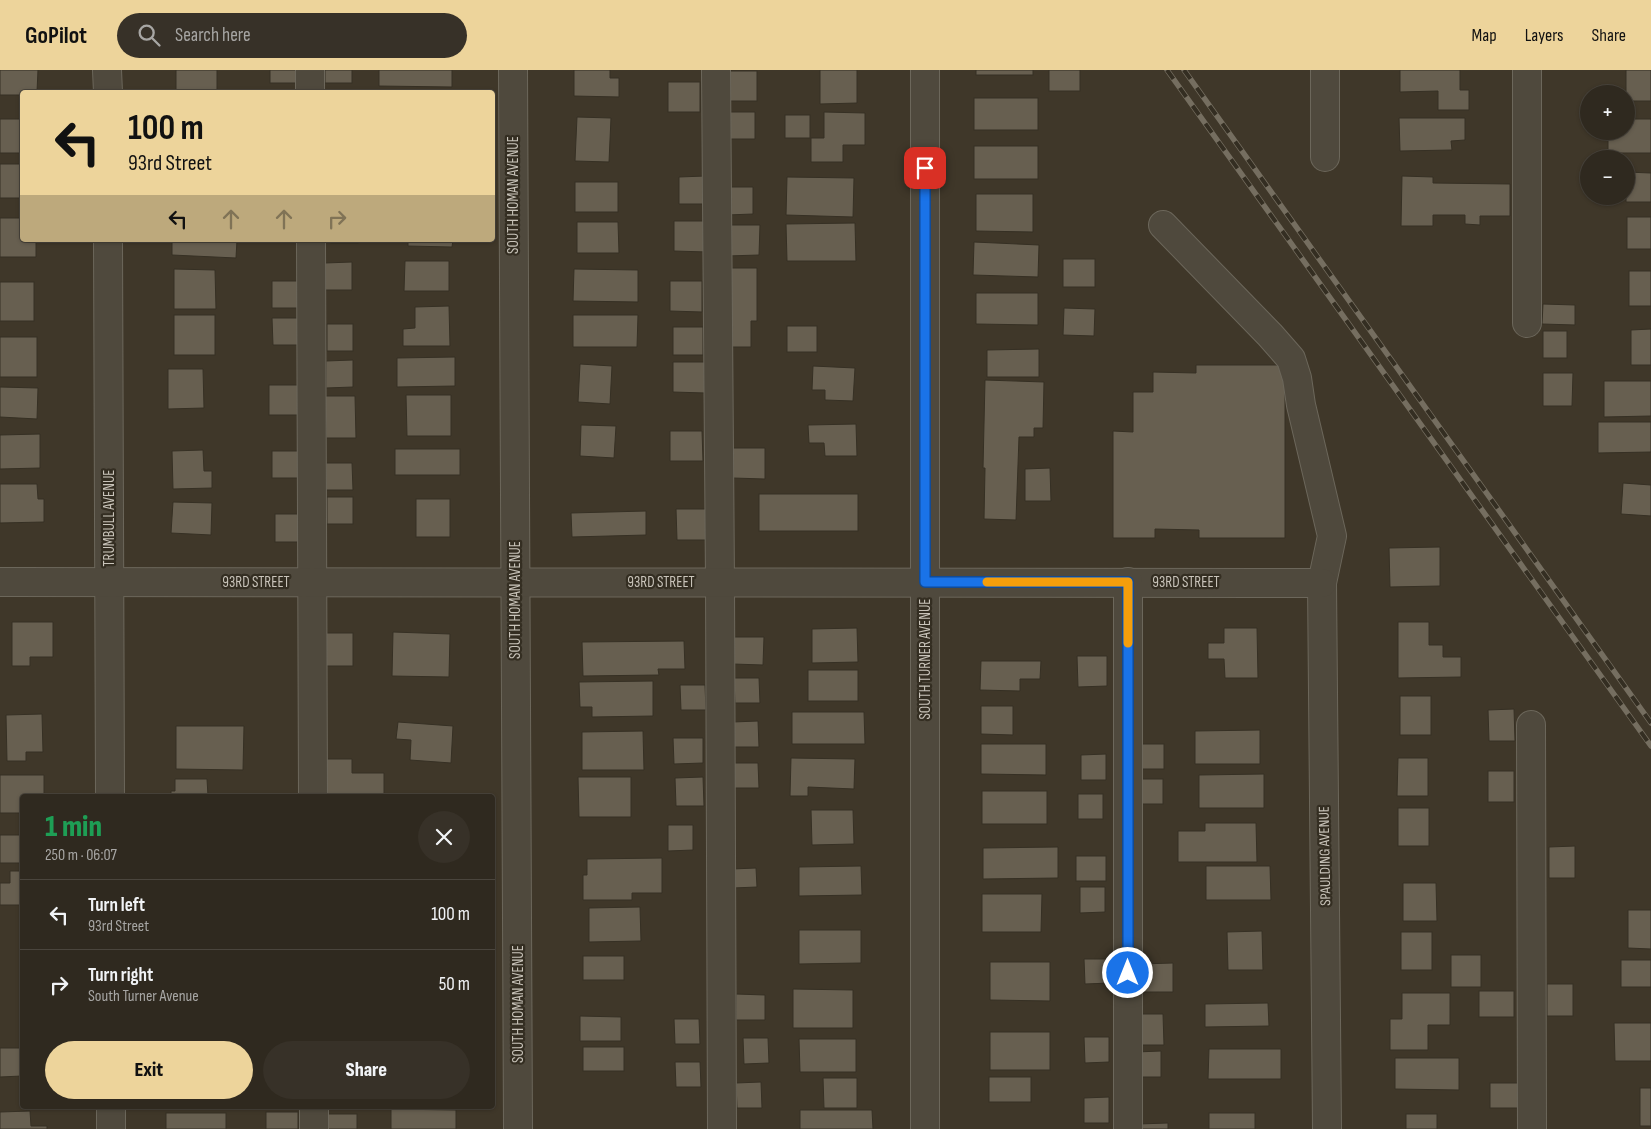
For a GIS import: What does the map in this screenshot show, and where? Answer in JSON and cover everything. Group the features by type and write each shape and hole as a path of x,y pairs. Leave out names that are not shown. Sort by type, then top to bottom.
{"street":[{"path":"107,70 108,90"},
{"path":"310,70 310,90"},
{"name":"SOUTH HOMAN AVENUE","path":"513,70 518,1129"},
{"path":"716,70 722,1129"},
{"name":"SOUTH TURNER AVENUE","path":"925,70 925,1129"},
{"path":"1324,70 1325,157"},
{"path":"1527,70 1527,323"},
{"name":"SPAULDING AVENUE","path":"1163,225 1291,359 1297,378 1300,405 1332,536 1322,582 1327,1129"},
{"name":"TRUMBULL AVENUE","path":"108,242 110,794"},
{"path":"311,242 313,794"},
{"name":"93RD STREET","path":"0,582 1322,582"},
{"path":"1128,582 1128,1129"},
{"path":"1531,725 1532,1129"},
{"path":"111,1109 111,1129"},
{"path":"314,1109 314,1129"}],"building":[{"path":"0,70 38,70 37,90 20,90 20,95 0,95"},
{"path":"176,70 217,70 217,90 176,90"},
{"path":"270,70 297,70 297,83 270,83"},
{"path":"325,70 352,70 352,83 325,83"},
{"path":"379,70 452,70 452,87 379,86"},
{"path":"574,70 610,70 610,78 619,78 619,97 574,96"},
{"path":"820,70 857,70 857,103 820,104"},
{"path":"976,70 1033,70 1033,75 976,75"},
{"path":"1049,70 1080,70 1080,91 1049,91"},
{"path":"1400,70 1460,70 1460,90 1469,90 1469,110 1438,110 1438,91 1400,92"},
{"path":"1626,70 1651,70 1651,101 1635,101 1635,85 1626,85"},
{"path":"729,71 757,71 757,101 729,101"},
{"path":"668,82 700,82 700,112 668,112"},
{"path":"974,98 1038,98 1038,130 974,130"},
{"path":"728,112 755,112 755,139 729,139"},
{"path":"824,112 865,113 865,145 843,145 843,162 811,162 811,138 824,138"},
{"path":"785,115 810,115 810,138 785,138"},
{"path":"577,117 611,118 609,162 575,161"},
{"path":"1399,118 1465,118 1465,140 1451,141 1452,150 1400,151"},
{"path":"0,119 20,119 20,153 0,153"},
{"path":"1635,119 1651,119 1651,153 1635,153 1635,150 1608,150 1608,140 1635,140"},
{"path":"974,146 1038,146 1038,179 974,179"},
{"path":"0,164 20,164 20,198 0,198"},
{"path":"1635,172 1651,173 1651,202 1635,202"},
{"path":"705,176 705,204 679,204 679,177"},
{"path":"1402,176 1433,177 1433,183 1510,184 1510,216 1480,216 1480,225 1465,224 1465,215 1433,215 1433,226 1401,226"},
{"path":"787,177 854,178 853,217 786,215"},
{"path":"575,182 618,182 618,212 575,212"},
{"path":"726,187 753,187 753,214 727,215"},
{"path":"976,194 1033,194 1033,232 976,231"},
{"path":"1627,217 1651,217 1651,249 1627,249"},
{"path":"0,218 20,218 20,242 36,242 36,257 0,257"},
{"path":"674,221 706,221 707,252 674,251"},
{"path":"577,222 618,222 619,253 577,253"},
{"path":"855,223 856,261 787,261 786,224"},
{"path":"727,225 760,225 759,255 727,256"},
{"path":"172,242 237,242 236,258 172,255"},
{"path":"331,242 358,242 358,243"},
{"path":"408,242 453,242 452,247 408,246"},
{"path":"974,242 1039,245 1038,277 973,275"},
{"path":"1063,259 1095,259 1095,287 1063,287"},
{"path":"405,261 449,261 449,291 404,291"},
{"path":"352,262 352,290 325,290 325,263"},
{"path":"728,268 757,268 757,321 751,321 751,347 728,347"},
{"path":"174,269 215,270 216,309 174,309"},
{"path":"574,269 638,270 638,302 573,301"},
{"path":"1629,271 1651,271 1651,306 1629,306"},
{"path":"272,281 298,281 299,308 272,308"},
{"path":"670,281 702,281 702,312 670,311"},
{"path":"0,282 34,282 34,321 0,321"},
{"path":"976,293 1038,293 1038,325 976,324"},
{"path":"1543,304 1575,305 1575,325 1542,324"},
{"path":"449,306 450,346 403,346 403,329 415,328 415,307"},
{"path":"1064,308 1095,309 1094,336 1063,335"},
{"path":"174,315 215,315 215,355 174,355"},
{"path":"573,315 638,315 637,347 573,347"},
{"path":"272,318 299,318 299,345 273,345"},
{"path":"327,324 353,324 353,351 327,351"},
{"path":"787,326 817,326 817,352 787,352"},
{"path":"673,327 703,327 703,355 673,355"},
{"path":"1651,329 1651,365 1631,365 1631,330"},
{"path":"1543,331 1567,331 1567,358 1543,358"},
{"path":"0,337 37,337 37,377 0,377"},
{"path":"1039,349 1039,377 987,377 987,350"},
{"path":"455,357 455,386 397,387 397,358"},
{"path":"353,360 353,387 326,388 326,361"},
{"path":"673,362 705,362 705,393 673,392"},
{"path":"580,364 612,366 610,404 578,402"},
{"path":"1196,365 1285,365 1285,538 1199,538 1199,530 1155,529 1155,538 1113,538 1113,431 1133,432 1133,392 1153,392 1153,372 1196,373"},
{"path":"813,366 855,368 853,401 825,400 825,390 812,390"},
{"path":"168,369 203,369 204,408 168,409"},
{"path":"1543,373 1573,373 1572,406 1543,406"},
{"path":"985,380 1044,382 1043,428 1034,428 1034,437 1019,437 1016,520 984,519"},
{"path":"1604,381 1651,381 1651,416 1604,417"},
{"path":"269,385 298,385 298,415 269,415"},
{"path":"0,387 38,388 37,419 0,417"},
{"path":"406,395 451,395 451,436 407,436"},
{"path":"325,396 355,396 356,438 326,438"},
{"path":"1598,422 1651,422 1651,452 1598,453"},
{"path":"856,424 857,456 825,456 824,443 809,443 808,425"},
{"path":"581,425 616,426 614,458 580,456"},
{"path":"670,431 702,431 703,461 670,461"},
{"path":"40,434 40,468 0,469 0,435"},
{"path":"733,448 765,448 765,479 733,478"},
{"path":"395,449 460,449 460,475 395,475"},
{"path":"203,450 204,471 212,471 212,488 173,489 172,451"},
{"path":"272,451 299,451 299,478 272,478"},
{"path":"326,463 352,463 353,490 326,490"},
{"path":"1050,468 1051,501 1025,501 1025,469"},
{"path":"1623,483 1651,485 1651,516 1621,514"},
{"path":"0,484 37,484 38,499 44,499 44,522 0,523"},
{"path":"759,494 858,494 858,531 759,531"},
{"path":"327,497 353,497 353,524 327,524"},
{"path":"416,499 450,499 450,537 416,537"},
{"path":"173,502 212,503 211,535 171,533"},
{"path":"676,509 708,509 709,540 677,540"},
{"path":"646,511 646,535 572,537 571,513"},
{"path":"275,514 300,514 300,542 275,542"},
{"path":"1440,547 1440,586 1390,587 1389,548"},
{"path":"12,622 53,622 53,657 30,657 30,666 12,666"},
{"path":"1398,622 1429,622 1429,645 1443,645 1443,657 1461,657 1461,677 1398,678"},
{"path":"857,628 858,662 812,663 812,629"},
{"path":"1224,628 1257,628 1258,678 1225,678 1224,659 1208,659 1208,643 1224,643"},
{"path":"393,632 450,634 449,677 392,676"},
{"path":"326,633 353,633 353,666 326,666"},
{"path":"733,637 764,637 763,665 733,664"},
{"path":"684,641 685,669 658,669 659,675 583,676 582,642"},
{"path":"1077,656 1107,656 1107,686 1078,687"},
{"path":"981,661 1041,661 1040,679 1020,679 1020,691 980,690"},
{"path":"808,670 858,670 858,701 808,701"},
{"path":"734,678 759,678 760,703 735,703"},
{"path":"653,681 653,716 592,717 592,707 580,707 579,682"},
{"path":"680,685 705,685 706,710 681,710"},
{"path":"1400,696 1431,696 1431,735 1400,735"},
{"path":"981,706 1013,706 1013,735 981,734"},
{"path":"1514,709 1515,741 1489,741 1488,710"},
{"path":"792,712 864,712 865,744 792,744"},
{"path":"42,714 43,752 26,752 26,761 7,761 6,715"},
{"path":"758,721 759,747 733,747 733,722"},
{"path":"398,722 453,726 451,763 410,760 411,740 396,739"},
{"path":"176,726 244,726 243,770 176,769"},
{"path":"1260,730 1260,764 1195,764 1195,731"},
{"path":"643,731 644,770 582,770 582,732"},
{"path":"673,738 703,738 703,763 674,764"},
{"path":"981,744 1046,744 1046,775 981,774"},
{"path":"1139,744 1164,744 1164,769 1139,769"},
{"path":"1106,754 1106,780 1081,780 1081,755"},
{"path":"791,758 855,759 854,789 808,787 808,796 790,796"},
{"path":"1398,758 1428,758 1428,796 1397,796"},
{"path":"326,759 352,759 352,773 384,773 384,794 326,794"},
{"path":"733,763 758,763 759,788 733,788"},
{"path":"1488,771 1514,771 1514,802 1488,802"},
{"path":"1264,774 1264,808 1199,808 1199,775"},
{"path":"0,775 44,775 44,794 20,794 20,813 0,813"},
{"path":"578,777 631,777 631,817 579,817"},
{"path":"703,777 704,806 676,806 675,778"},
{"path":"175,779 207,779 208,794 171,794 171,791 175,791"},
{"path":"1138,779 1163,779 1163,804 1138,804"},
{"path":"982,791 1047,791 1047,824 982,824"},
{"path":"1078,794 1103,794 1103,819 1078,819"},
{"path":"1398,808 1429,808 1429,846 1398,846"},
{"path":"811,810 853,810 854,844 812,845"},
{"path":"1205,823 1256,823 1257,862 1178,862 1178,831 1205,831"},
{"path":"668,825 693,825 693,850 668,851"},
{"path":"0,835 20,835 20,863 0,863"},
{"path":"1575,846 1575,878 1549,878 1549,847"},
{"path":"1058,847 1058,878 983,879 983,848"},
{"path":"1076,856 1106,856 1106,881 1076,881"},
{"path":"662,858 662,893 632,893 632,900 583,900 583,875 587,875 587,859"},
{"path":"861,866 862,895 799,896 799,867"},
{"path":"1206,866 1270,866 1271,900 1206,900"},
{"path":"756,868 757,887 733,888 732,869"},
{"path":"10,871 20,871 20,905 0,905 0,883 10,883"},
{"path":"1403,883 1436,883 1437,921 1403,921"},
{"path":"1080,887 1105,887 1105,912 1080,913"},
{"path":"982,894 1042,894 1041,932 982,932"},
{"path":"640,907 641,941 589,942 589,908"},
{"path":"1628,910 1651,910 1651,949 1628,948"},
{"path":"799,930 861,930 861,963 799,964"},
{"path":"1262,931 1263,970 1228,970 1227,932"},
{"path":"1401,932 1432,932 1432,970 1401,970"},
{"path":"1451,955 1481,955 1481,987 1451,987"},
{"path":"583,956 624,956 624,980 583,980"},
{"path":"1084,959 1109,959 1110,983 1085,984"},
{"path":"1621,960 1651,960 1651,987 1621,987"},
{"path":"990,962 1050,962 1050,1001 990,1000"},
{"path":"1173,963 1173,992 1141,992 1141,964"},
{"path":"1547,984 1573,984 1573,1016 1547,1016"},
{"path":"793,989 853,990 853,1028 793,1028"},
{"path":"1479,991 1514,991 1514,1017 1479,1017"},
{"path":"1402,993 1450,993 1450,1025 1428,1025 1428,1050 1390,1050 1390,1019 1402,1019"},
{"path":"736,994 765,995 765,1020 736,1020"},
{"path":"1268,1003 1269,1026 1205,1027 1205,1004"},
{"path":"1137,1014 1163,1014 1164,1045 1137,1045"},
{"path":"580,1016 621,1017 621,1041 580,1041"},
{"path":"674,1019 699,1019 700,1044 675,1044"},
{"path":"1614,1023 1651,1023 1651,1061 1615,1061"},
{"path":"990,1032 1050,1032 1050,1070 990,1070"},
{"path":"1084,1037 1109,1037 1109,1062 1085,1063"},
{"path":"743,1038 768,1038 769,1063 744,1064"},
{"path":"799,1039 856,1039 856,1072 800,1072"},
{"path":"583,1047 624,1047 624,1071 583,1071"},
{"path":"0,1048 20,1048 20,1076 0,1077"},
{"path":"1209,1049 1281,1049 1281,1079 1208,1079"},
{"path":"1161,1051 1161,1077 1136,1077 1136,1052"},
{"path":"1395,1058 1459,1058 1459,1090 1395,1089"},
{"path":"675,1062 700,1062 701,1087 676,1087"},
{"path":"989,1077 1031,1077 1031,1102 989,1102"},
{"path":"823,1078 857,1078 857,1108 824,1108"},
{"path":"761,1082 762,1108 737,1108 736,1083"},
{"path":"1490,1083 1519,1083 1519,1108 1490,1108"},
{"path":"1640,1088 1651,1088 1651,1126 1640,1126"},
{"path":"1109,1097 1109,1123 1084,1123 1084,1098"},
{"path":"391,1109 456,1110 456,1129 391,1129"},
{"path":"800,1110 872,1110 873,1129 800,1129"},
{"path":"30,1111 31,1126 47,1126 47,1129 0,1129 0,1112"},
{"path":"266,1112 298,1112 298,1129 266,1129"},
{"path":"166,1113 226,1113 226,1129 166,1129"},
{"path":"1209,1113 1255,1113 1255,1129 1209,1129"},
{"path":"328,1114 357,1114 357,1129 328,1129"},
{"path":"1406,1114 1437,1114 1437,1129 1406,1129"},
{"path":"1168,1123 1168,1129 1138,1129 1138,1124"}],"railway":[{"path":"1167,70 1651,746"},
{"path":"1184,70 1651,723"}],"slow traffic":[{"path":"987,582 1128,582 1128,643"}],"route":[{"path":"925,168 925,582 1128,582 1128,973"}]}
